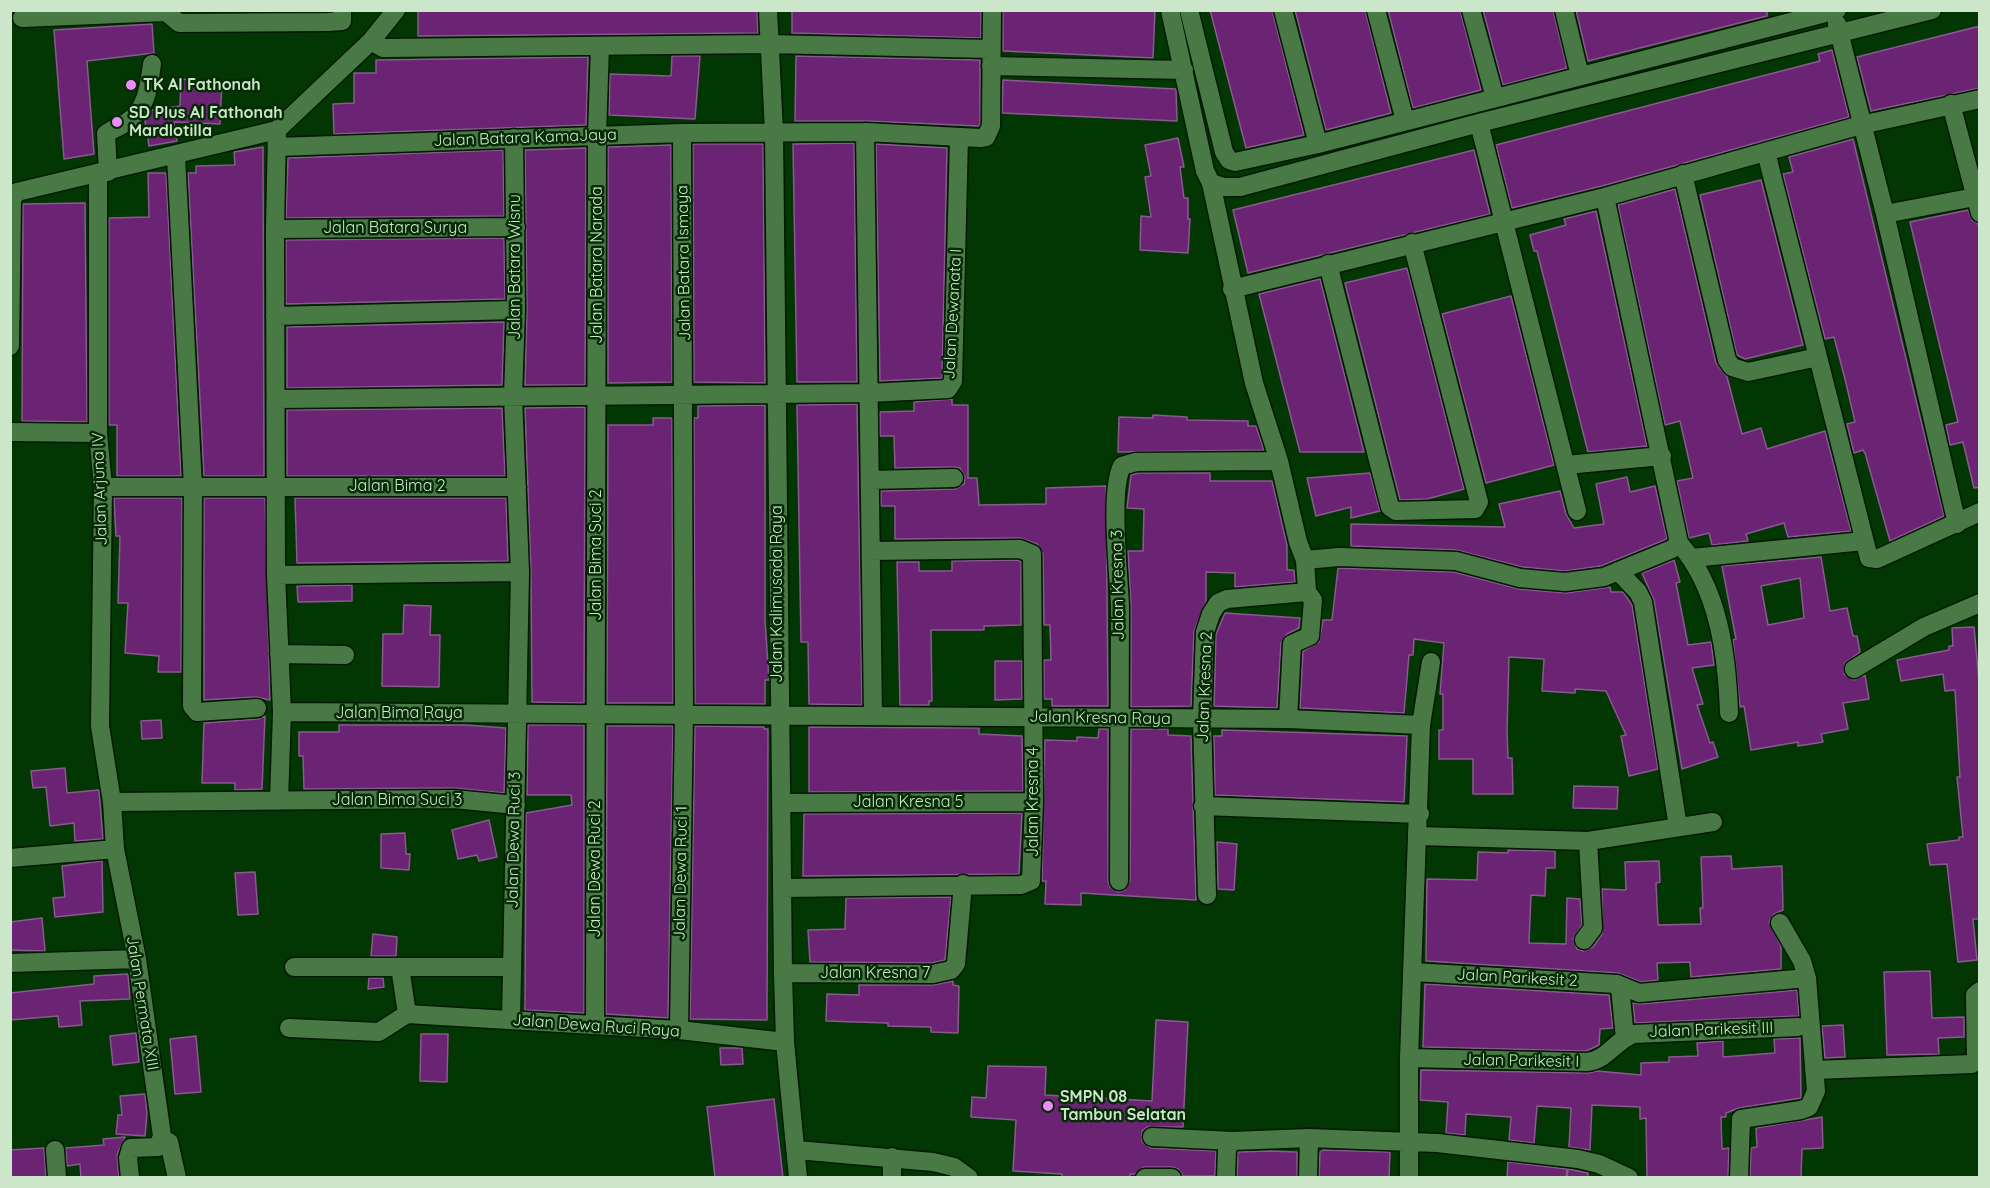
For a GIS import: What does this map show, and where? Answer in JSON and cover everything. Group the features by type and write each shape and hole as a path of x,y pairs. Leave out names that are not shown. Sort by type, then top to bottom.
{"street":[{"path":"279,801 282,712 276,575 277,139 371,41 396,10"},
{"name":"Jalan Kalimusada Raya","path":"768,10 774,132 778,715 782,803 783,973 785,1042 798,1178"},
{"path":"991,57 992,10"},
{"path":"1170,10 1205,171 1211,183 1254,383 1279,461 1298,542 1305,560 1307,592 1313,600 1312,631 1308,638 1292,644 1288,719"},
{"path":"1189,10 1224,152 1229,160 1246,162 1835,11 1957,524"},
{"path":"1283,10 1318,144"},
{"path":"1376,10 1406,122"},
{"path":"1471,10 1495,98"},
{"path":"1564,10 1580,76"},
{"path":"1211,183 1224,187 1240,187 1479,123 1932,10"},
{"path":"22,18 165,11 178,23 251,16 342,16"},
{"path":"371,41 383,48 768,44 1184,70"},
{"name":"Jalan Batara Narada","path":"596,395 597,135 600,46"},
{"name":"Jalan Batara KamaJaya","path":"10,346 14,195 17,192 176,156 277,139 514,138 774,132 865,132 980,138 989,133 991,126 991,57"},
{"name":"Jalan Arjuna IV","path":"112,802 99,717 103,487 98,433 103,173 106,134 127,122 140,109 146,99 152,64"},
{"path":"1232,289 1605,197 1861,125 1980,99"},
{"path":"1885,214 1977,205 1951,104"},
{"path":"1479,123 1577,511"},
{"path":"865,132 873,716"},
{"name":"Jalan Batara Ismaya","path":"682,133 685,394 684,715"},
{"name":"Jalan Dewanata I","path":"276,399 943,391 948,389 953,381 959,137"},
{"name":"Jalan Batara Wisnu","path":"514,138 516,310 513,396 520,572"},
{"path":"1766,152 1869,558 1877,559 1980,512"},
{"path":"176,156 193,487 192,706 197,711 257,708"},
{"path":"1683,174 1716,314 1728,360 1732,367 1748,372 1818,357"},
{"path":"1605,197 1679,543 1692,558 1719,626 1727,664 1729,713"},
{"name":"Jalan Batara Surya","path":"275,229 516,227"},
{"path":"1328,264 1390,507 1396,511 1475,509 1479,502 1412,243"},
{"path":"275,316 516,310"},
{"name":"Jalan Bima Suci 2","path":"596,395 596,714"},
{"path":"10,432 98,433"},
{"path":"1566,465 1662,456"},
{"name":"Jalan Kresna 3","path":"1118,720 1117,500 1119,472 1122,466 1136,462 1279,461"},
{"path":"870,480 954,478"},
{"name":"Jalan Bima 2","path":"103,487 517,487"},
{"path":"1692,558 1864,541"},
{"path":"1305,560 1349,557 1456,561 1520,578 1565,582 1605,577 1672,549 1679,543"},
{"name":"Jalan Kresna 4","path":"871,551 1028,550 1033,560 1034,802 1031,881 1027,884 963,884"},
{"path":"1618,571 1638,592 1643,602 1678,827"},
{"path":"276,575 520,572"},
{"name":"Jalan Dewa Ruci 3","path":"511,1020 510,967 516,805 520,572"},
{"name":"Jalan Kresna 2","path":"1207,895 1202,719 1205,632 1218,603 1234,598 1307,592"},
{"path":"1854,669 1924,627 1980,603"},
{"path":"279,654 345,656"},
{"path":"1409,1178 1409,1058 1420,814 1421,725 1431,662"},
{"name":"Jalan Bima Raya","path":"282,712 684,715"},
{"name":"Jalan Dewa Ruci 2","path":"595,1024 596,714"},
{"name":"Jalan Kresna Raya","path":"684,715 1032,717 1118,720 1288,719 1421,725"},
{"name":"Jalan Dewa Ruci 1","path":"679,1030 684,715"},
{"path":"1118,720 1119,881"},
{"name":"Jalan Bima Suci 3","path":"112,802 454,799 516,805"},
{"name":"Jalan Permata XIII","path":"112,802 115,849 137,959 162,1144"},
{"name":"Jalan Kresna 5","path":"782,803 1034,802"},
{"path":"1203,806 1420,814"},
{"path":"1418,836 1588,841 1713,822"},
{"path":"1584,940 1593,928 1588,841"},
{"path":"10,858 115,849"},
{"path":"782,888 963,884"},
{"name":"Jalan Kresna 7","path":"783,973 933,974 951,970 956,964 963,884"},
{"path":"1739,1178 1741,1119 1809,1107 1816,1091 1807,978 1802,961 1780,923"},
{"path":"10,963 137,959"},
{"path":"294,967 510,967"},
{"path":"289,1028 379,1032 407,1014 400,967"},
{"name":"Jalan Parikesit 2","path":"1413,972 1617,984 1639,993 1807,978"},
{"path":"1620,987 1624,1038"},
{"path":"1814,1070 1975,1063 1975,995 1980,991"},
{"name":"Jalan Dewa Ruci Raya","path":"407,1014 679,1030 785,1042"},
{"name":"Jalan Parikesit III","path":"1624,1038 1650,1032 1798,1026"},
{"name":"Jalan Parikesit I","path":"1409,1058 1595,1061 1624,1038"},
{"path":"1152,1137 1232,1141 1309,1138 1408,1141 1578,1159 1599,1164 1629,1178"},
{"path":"1308,1178 1309,1138"},
{"path":"1226,1178 1227,1149 1232,1141"},
{"path":"130,1178 128,1158 131,1149 158,1147 169,1143 173,1151 177,1178"},
{"path":"55,1150 57,1178"},
{"path":"797,1150 892,1157 954,1167 969,1178"},
{"path":"892,1157 892,1178"},
{"path":"1145,1178 1172,1178"}],"building":[{"path":"418,10 757,10 758,33 418,36"},
{"path":"792,10 981,10 981,38 792,33"},
{"path":"1003,10 1155,10 1153,58 1003,51"},
{"path":"1210,10 1272,10 1304,135 1246,148"},
{"path":"1295,10 1365,10 1391,113 1326,130"},
{"path":"1388,10 1460,10 1481,90 1413,108"},
{"path":"1483,10 1553,10 1567,68 1503,85"},
{"path":"1576,10 1767,10 1767,16 1588,61"},
{"path":"152,24 154,53 87,61 94,154 64,159 54,30"},
{"path":"1980,26 1980,88 1871,111 1857,57"},
{"path":"1832,50 1849,117 1602,186 1512,208 1496,145 1820,61 1818,54"},
{"path":"672,56 700,56 695,119 609,115 610,74 671,76"},
{"path":"796,56 980,60 980,124 979,126 866,121 795,121"},
{"path":"588,57 586,125 334,134 333,104 354,103 354,73 376,73 376,60"},
{"path":"181,79 222,82 220,124 174,122 177,141 149,146 145,121 152,110 180,106"},
{"path":"1003,80 1176,89 1177,121 1002,113"},
{"path":"1178,138 1184,167 1180,167 1184,198 1188,198 1188,219 1190,219 1188,253 1140,250 1141,216 1151,217 1145,177 1151,176 1145,145"},
{"path":"1853,139 1944,516 1890,541 1865,453 1863,450 1854,453 1847,424 1855,422 1845,379 1834,337 1825,339 1783,174 1793,172 1789,157"},
{"path":"854,143 857,382 797,382 793,144"},
{"path":"693,144 763,144 765,383 694,382"},
{"path":"876,144 947,148 942,378 880,381"},
{"path":"671,145 672,382 608,383 608,147"},
{"path":"263,147 264,476 204,476 188,173 196,173 196,166 235,165 234,152"},
{"path":"586,148 585,385 525,385 527,310 525,150"},
{"path":"503,150 504,216 286,218 288,158"},
{"path":"1474,150 1490,214 1248,273 1233,210"},
{"path":"148,173 166,173 181,476 117,476 117,425 109,425 109,218 149,217"},
{"path":"1761,180 1803,345 1745,359 1737,355 1700,195"},
{"path":"1675,189 1716,363 1727,377 1742,434 1761,428 1767,449 1825,431 1851,531 1788,537 1784,523 1746,534 1748,541 1712,545 1709,533 1689,538 1677,481 1693,478 1680,421 1665,425 1618,205"},
{"path":"85,203 87,422 22,421 23,204"},
{"path":"1968,210 1972,220 1978,224 1980,229 1980,487 1974,488 1963,442 1950,445 1946,425 1958,422 1910,222"},
{"path":"1596,211 1647,446 1588,452 1537,251 1534,251 1530,235 1566,225 1564,219"},
{"path":"504,238 505,299 286,304 286,240"},
{"path":"1407,268 1464,489 1427,499 1400,500 1345,283"},
{"path":"1320,279 1364,452 1300,452 1259,294"},
{"path":"1511,296 1554,465 1486,483 1442,314"},
{"path":"504,322 502,385 287,388 287,327"},
{"path":"952,399 952,405 968,405 968,478 977,478 979,505 1046,504 1046,488 1106,486 1108,706 1052,706 1052,699 1044,699 1044,660 1051,660 1050,625 1044,625 1043,554 1037,544 1020,538 895,539 895,506 881,506 881,491 955,489 964,484 965,477 960,468 954,467 895,468 894,436 880,436 880,412 914,411 914,402"},
{"path":"857,404 862,705 809,704 808,642 801,642 797,405"},
{"path":"765,405 765,620 769,680 765,680 765,704 695,704 694,418 698,418 698,406"},
{"path":"585,407 584,703 532,702 531,572 525,408"},
{"path":"502,408 505,476 287,476 287,410"},
{"path":"1153,415 1187,417 1187,420 1248,421 1248,426 1256,426 1264,450 1118,452 1119,417 1153,418"},
{"path":"653,418 672,418 673,703 607,703 608,425 653,425"},
{"path":"1138,473 1210,473 1210,481 1272,481 1287,545 1287,570 1294,570 1295,582 1235,587 1235,573 1206,572 1206,602 1194,631 1191,706 1131,707 1131,607 1128,551 1143,551 1144,509 1127,508 1131,475"},
{"path":"1370,473 1380,511 1351,518 1351,507 1316,516 1307,478"},
{"path":"1627,477 1630,492 1655,486 1667,539 1601,566 1565,571 1522,567 1456,550 1351,546 1351,524 1505,527 1499,504 1560,491 1566,514 1574,528 1604,524 1596,484"},
{"path":"114,498 182,498 181,672 158,672 159,656 125,653 128,603 118,603 120,536 116,536"},
{"path":"204,498 265,498 270,700 256,697 204,700"},
{"path":"295,498 506,498 508,561 297,563"},
{"path":"1821,557 1830,611 1847,608 1853,636 1857,636 1860,652 1845,663 1844,674 1854,680 1865,675 1869,699 1843,703 1848,729 1821,734 1823,742 1798,746 1798,742 1751,750 1744,706 1740,707 1733,640 1736,639 1722,566","holes":["1800,578 1804,618 1768,625 1761,586"]},
{"path":"1018,560 1021,562 1021,625 984,626 984,630 931,630 932,701 929,701 929,705 900,705 897,562 919,562 919,571 952,571 952,561"},
{"path":"1674,560 1680,582 1676,583 1688,645 1711,642 1714,665 1692,668 1703,704 1697,705 1710,743 1713,742 1718,757 1682,769 1654,600 1642,573"},
{"path":"1338,568 1454,572 1519,589 1566,593 1610,587 1611,592 1623,592 1632,605 1658,769 1629,776 1621,736 1626,735 1606,691 1575,689 1575,693 1542,691 1544,659 1509,657 1507,730 1508,758 1512,758 1513,794 1473,794 1473,759 1439,759 1439,730 1443,730 1443,694 1440,694 1444,643 1414,639 1413,655 1409,655 1404,713 1300,708 1303,651 1319,642 1323,620 1332,620"},
{"path":"352,585 352,601 298,602 297,586"},
{"path":"404,605 431,606 430,635 440,635 439,687 382,686 383,634 403,634"},
{"path":"1225,613 1300,618 1299,628 1287,634 1281,643 1277,708 1214,706 1216,634"},
{"path":"1974,627 1980,692 1980,919 1973,919 1977,960 1958,962 1947,864 1930,865 1927,844 1959,840 1959,837 1963,837 1957,777 1960,777 1955,690 1945,691 1943,674 1901,681 1897,660 1949,650 1949,646 1953,646 1952,628"},
{"path":"995,661 1022,661 1022,699 995,700"},
{"path":"265,716 262,789 235,790 235,783 202,783 204,723 258,719"},
{"path":"161,720 162,738 142,739 141,721"},
{"path":"339,725 466,725 506,728 504,793 454,788 304,789 303,756 299,756 299,732 339,732"},
{"path":"528,725 584,725 584,1013 525,1010 526,813 572,805 571,795 527,795"},
{"path":"607,726 673,726 668,1018 606,1014"},
{"path":"695,726 764,727 768,729 767,1020 690,1019"},
{"path":"809,727 979,728 979,734 1022,736 1023,791 809,792"},
{"path":"1099,729 1108,729 1108,881 1110,887 1118,892 1125,890 1130,881 1131,729 1168,729 1168,735 1191,736 1196,900 1081,893 1081,905 1045,904 1046,881 1042,881 1045,740 1077,741 1077,737 1098,738"},
{"path":"1222,730 1407,736 1404,802 1215,795 1214,736 1222,736"},
{"path":"65,768 67,793 99,790 103,839 75,841 74,823 50,826 46,787 33,788 31,771"},
{"path":"1574,786 1618,787 1617,809 1573,808"},
{"path":"1022,813 1019,874 803,876 804,814"},
{"path":"489,820 497,857 479,861 477,855 458,859 452,830"},
{"path":"405,833 406,854 410,854 409,870 381,868 381,834"},
{"path":"1217,842 1237,844 1234,890 1218,889"},
{"path":"1508,850 1555,851 1555,868 1546,868 1545,896 1531,895 1529,943 1566,944 1567,898 1580,899 1582,925 1573,939 1577,949 1583,951 1593,947 1602,934 1602,889 1626,890 1625,862 1659,861 1660,882 1656,883 1658,925 1701,924 1700,908 1703,908 1701,857 1731,856 1732,869 1782,866 1783,910 1774,914 1769,922 1781,946 1781,969 1691,977 1690,962 1657,963 1658,980 1641,982 1618,973 1426,961 1427,879 1477,880 1478,852 1508,853"},
{"path":"102,861 103,912 55,917 53,898 65,897 62,866"},
{"path":"255,872 258,914 238,915 235,873"},
{"path":"951,897 945,960 932,963 810,962 808,930 845,929 846,898"},
{"path":"42,918 45,951 10,950 10,922"},
{"path":"373,934 397,937 396,956 371,956"},
{"path":"1930,971 1932,1018 1964,1017 1964,1037 1938,1038 1939,1054 1887,1055 1884,972"},
{"path":"128,974 130,999 80,1001 82,1025 59,1027 58,1016 10,1020 10,993 94,984 94,976"},
{"path":"369,978 383,978 384,987 368,989"},
{"path":"953,981 953,985 959,986 958,1033 931,1032 931,1027 888,1026 888,1023 826,1021 827,994 859,995 859,985 933,985"},
{"path":"1425,984 1609,995 1613,1028 1600,1029 1599,1045 1586,1051 1423,1047"},
{"path":"1797,990 1799,1016 1635,1023 1633,1003"},
{"name":"SMPN 08 Tambun Selatan","path":"1156,1020 1188,1022 1183,1127 1147,1127 1142,1131 1142,1142 1151,1148 1216,1151 1215,1176 1183,1176 1178,1169 1172,1167 1144,1167 1135,1174 1130,1174 1130,1178 1062,1178 1062,1174 1013,1171 1016,1120 971,1117 972,1097 986,1098 988,1066 1046,1067 1045,1095 1152,1101"},
{"path":"1843,1025 1845,1057 1825,1058 1822,1026"},
{"path":"136,1033 139,1062 113,1065 110,1036"},
{"path":"421,1034 448,1034 447,1082 420,1081"},
{"path":"196,1036 201,1092 175,1094 170,1039"},
{"path":"1800,1038 1801,1098 1739,1108 1726,1113 1726,1117 1721,1117 1722,1149 1729,1148 1728,1178 1647,1178 1646,1118 1640,1119 1640,1107 1592,1105 1590,1150 1569,1147 1571,1108 1537,1106 1534,1143 1509,1140 1511,1117 1466,1114 1465,1135 1446,1133 1448,1102 1420,1100 1421,1070 1587,1073 1597,1071 1641,1075 1641,1063 1669,1062 1669,1057 1698,1056 1697,1043 1723,1041 1723,1057 1775,1053 1774,1039"},
{"path":"720,1048 742,1048 743,1064 721,1065"},
{"path":"145,1094 147,1113 145,1136 116,1134 118,1115 122,1115 120,1096"},
{"path":"774,1099 783,1178 715,1178 707,1107"},
{"path":"1822,1117 1823,1148 1802,1149 1801,1178 1750,1178 1751,1148 1757,1147 1756,1128"},
{"path":"125,1137 117,1155 119,1178 81,1178 80,1164 67,1166 66,1148 104,1145 103,1139"},
{"path":"44,1148 46,1178 10,1178 10,1150"},
{"path":"1323,1150 1390,1152 1389,1178 1319,1178 1320,1152"},
{"path":"1238,1152 1297,1152 1297,1178 1237,1178"},
{"path":"1508,1162 1567,1169 1566,1178 1507,1178"},
{"path":"1568,1169 1588,1173 1588,1178 1567,1178"}],"place":[{"name":"TK Al Fathonah","path":"131,85"},
{"name":"SD Plus Al Fathonah Mardlotilla","path":"117,122"},
{"name":"SMPN 08 Tambun Selatan","path":"1048,1106"}]}
